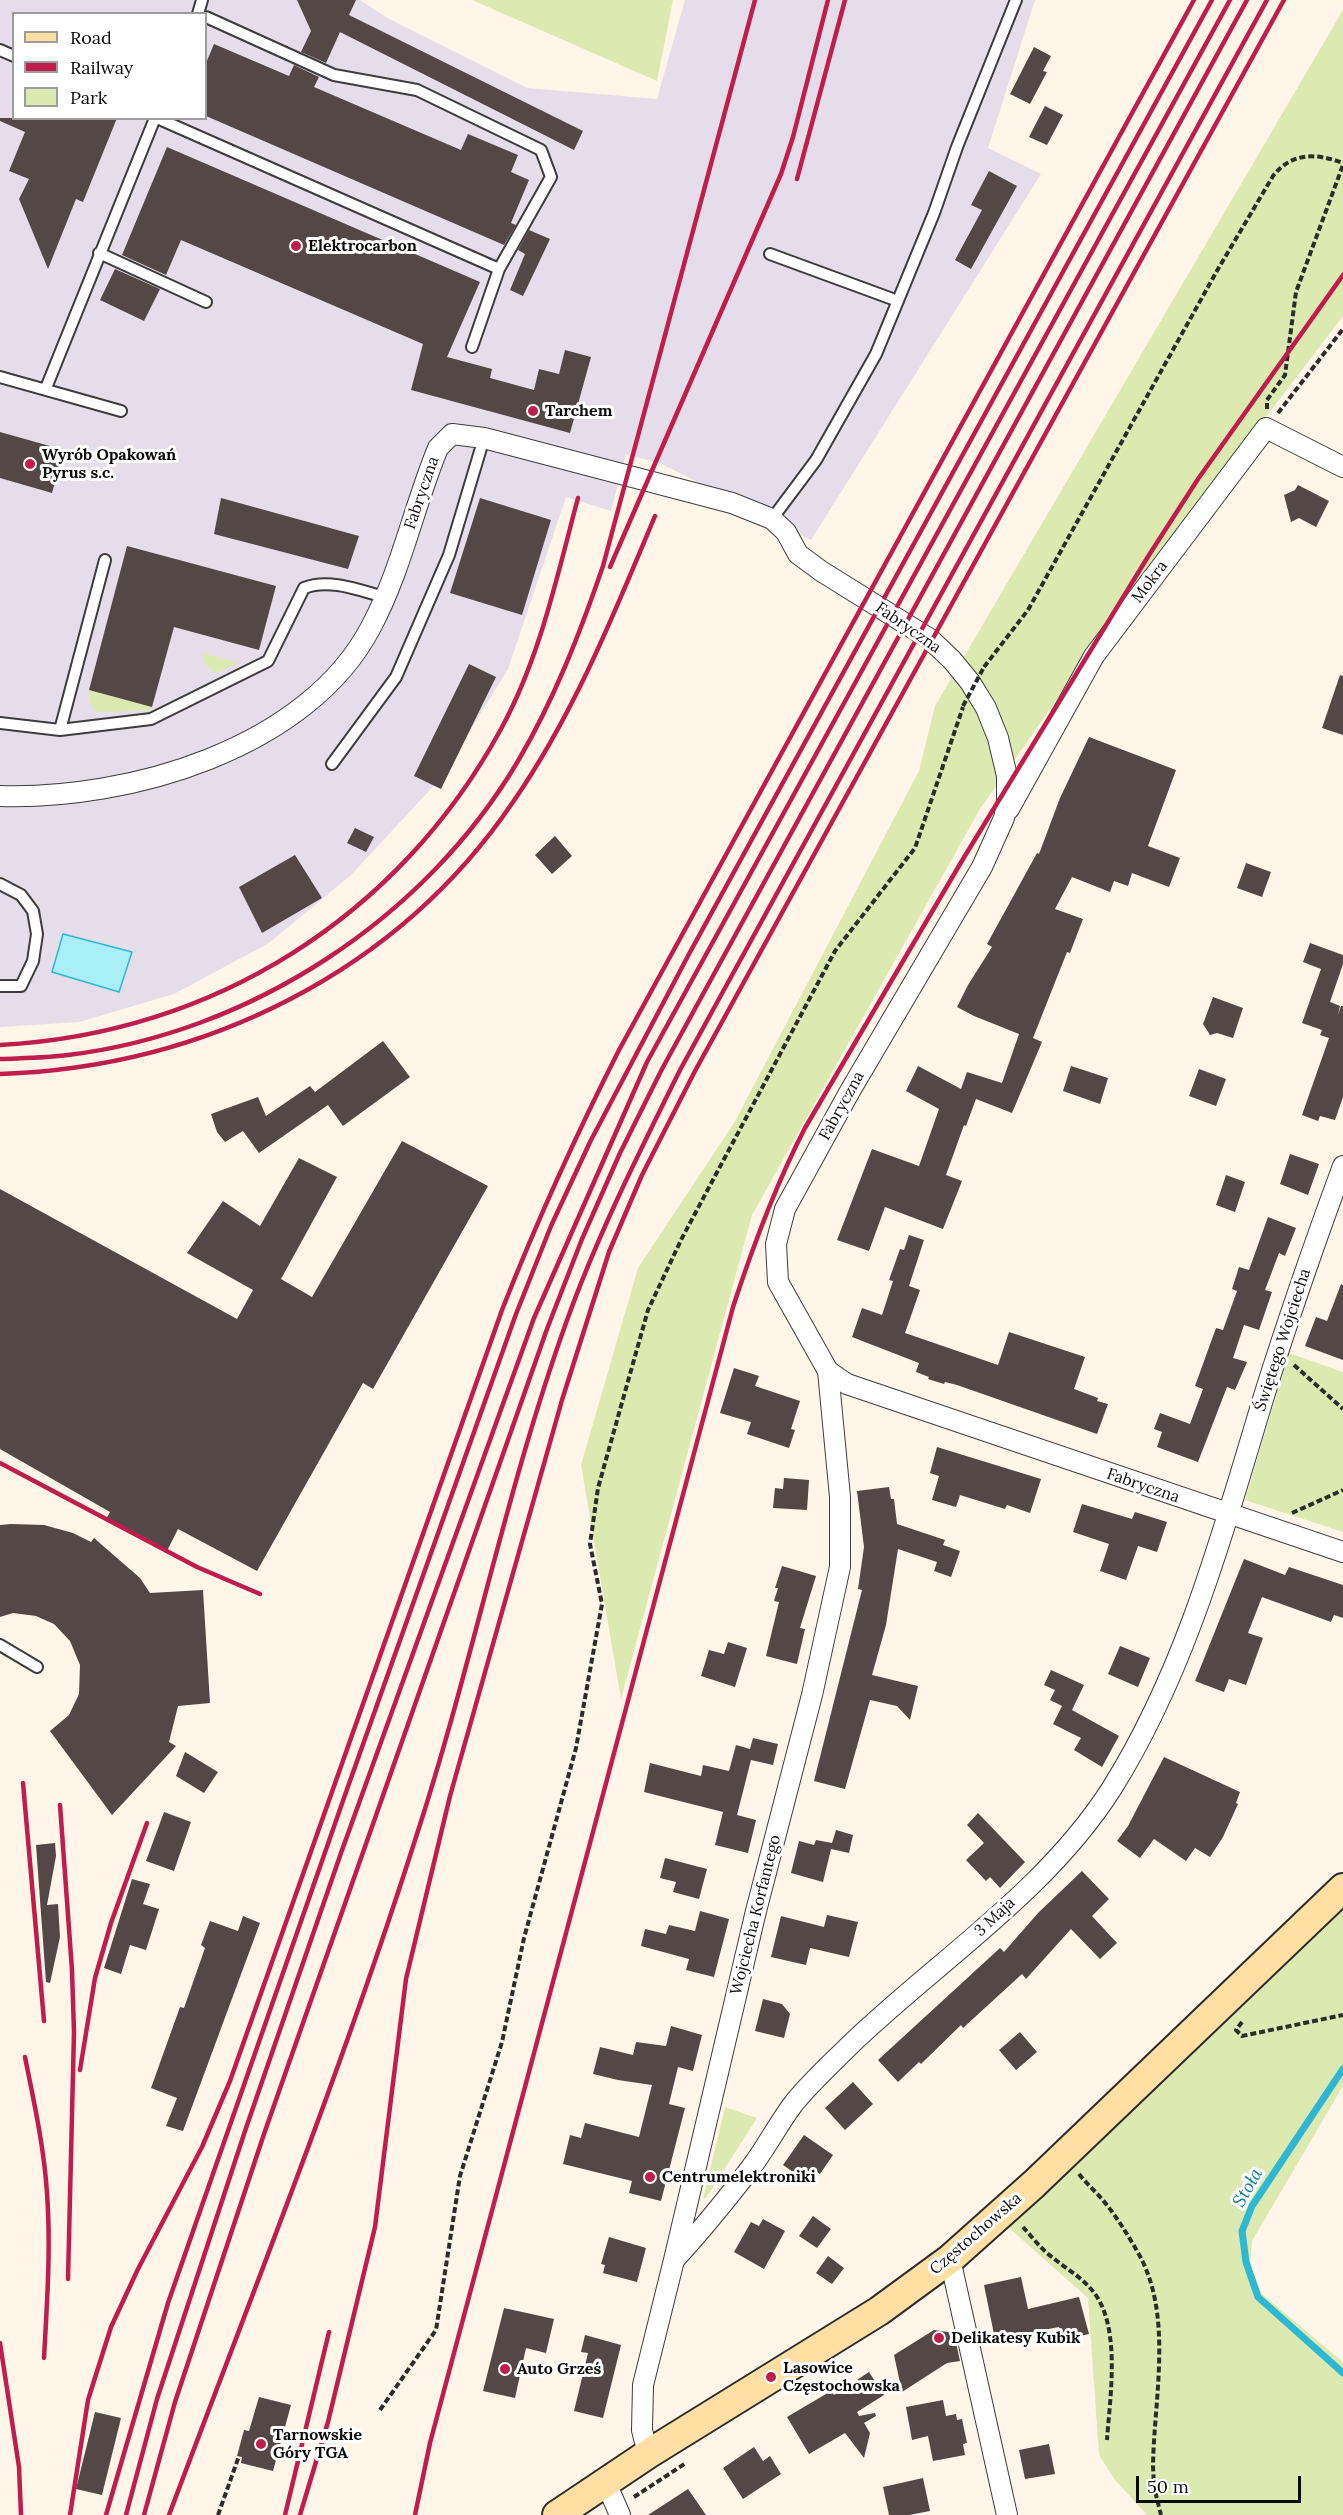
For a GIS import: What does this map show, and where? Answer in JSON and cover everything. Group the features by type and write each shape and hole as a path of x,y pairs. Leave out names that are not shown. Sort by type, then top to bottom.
{"street":[{"path":"1266,428 1343,467"},
{"name":"Mokra","path":"1004,818 1094,656 1266,428"},
{"name":"Fabryczna","path":"0,796 56,796 176,772 235,749 276,726 346,666 371,627 438,448 452,434 484,438 732,503 772,519 786,532 798,554 820,571 930,639 970,682 986,708 998,738 1007,776 1004,818 982,867 850,1091 785,1209 776,1244 778,1282 828,1371 847,1384 1228,1515 1343,1552"},
{"name":"Świętego Wojciecha","path":"1228,1515 1278,1351 1343,1166"},
{"name":"Wojciecha Korfantego","path":"648,2454 642,2430 642,2385 674,2260 756,1911 812,1695 840,1567 840,1497 828,1371"},
{"name":"3 Maja","path":"674,2260 709,2221 745,2175 796,2101 849,2046 993,1919 1077,1835 1110,1791 1138,1744 1171,1677 1195,1618 1228,1515"},
{"name":"Częstochowska","path":"557,2515 648,2454 879,2311 950,2259 1005,2210 1343,1888"},
{"path":"950,2259 1007,2515"},
{"path":"606,2483 620,2515"}],"lane":[{"path":"772,519 816,460 876,354 1016,0"},
{"path":"207,17 334,75 417,90 541,150 551,177 499,269 472,347"},
{"path":"46,388 99,253 156,120"},
{"path":"158,120 499,269"},
{"path":"99,253 206,302"},
{"path":"770,254 898,301"},
{"path":"0,377 46,388 121,411"},
{"path":"332,764 396,677 449,555 484,438"},
{"path":"60,730 105,560"},
{"path":"0,723 60,730 151,719 268,661 304,588 315,584 329,584 384,597"},
{"path":"0,884 21,895 33,911 37,934 33,961 21,986 0,986"},
{"path":"0,1645 37,1668"}],"path":[{"path":"380,2410 436,2330 460,2176 502,2042 524,1938 576,1748 602,1604 590,1544 598,1488 648,1310 687,1228 835,951 915,848 963,706 984,667 1028,610 1218,268 1273,176 1282,165 1303,156 1322,156 1343,164 1296,292 1285,375 1267,400 1266,428"},
{"path":"1266,428 1343,329"},
{"path":"1278,1351 1343,1409"},
{"path":"1286,1516 1343,1490"},
{"path":"1242,2023 1236,2030 1242,2036 1343,2015"},
{"path":"1077,2171 1126,2231 1144,2266 1155,2300 1160,2334 1153,2466 1154,2487 1161,2515"},
{"path":"1005,2210 1049,2255 1081,2278 1100,2300 1111,2334 1107,2440"},
{"path":"218,2515 239,2456"}],"shaded area":[{"path":"0,0 360,0 389,19 527,88 657,99 685,0 1035,0 988,148 1041,174 811,540 662,464 626,454 611,511 566,497 508,669 440,779 351,875 269,943 174,994 79,1022 0,1027"}],"green space":[{"path":"472,0 673,0 657,81"},
{"path":"1343,10 1343,316 1125,602 980,809 752,1215 621,1699 581,1465 638,1268 734,1123 919,771 935,706"},
{"path":"202,653 239,663 215,673 205,664"},
{"path":"89,690 152,707 151,710 97,712 89,702"},
{"path":"1289,1353 1343,1372 1343,1532 1245,1500"},
{"path":"1343,1908 1343,2086 1252,2241 1250,2267 1262,2294 1343,2362 1343,2515 1147,2515 1115,2480 1099,2455 1088,2298 1008,2227"},
{"path":"725,2107 757,2118 706,2198 703,2199"}],"water":[{"path":"63,934 132,952 119,992 52,972"}],"building":[{"path":"297,0 356,0 349,15 583,131 574,150 340,32 326,63 301,52 311,31"},
{"path":"214,44 289,76 294,65 319,77 314,87 461,150 468,134 518,155 511,172 529,180 511,223 516,225 504,245 207,116 207,61"},
{"path":"1034,47 1051,56 1043,71 1047,72 1030,104 1010,94"},
{"path":"1045,106 1063,115 1047,145 1029,137"},
{"path":"0,118 116,120 83,202 76,199 48,269 19,199 29,179 9,171 25,132 0,121"},
{"name":"Elektrocarbon","path":"167,147 480,282 447,357 492,369 490,378 534,390 539,369 559,374 565,350 591,357 570,433 411,390 423,344 181,240 166,275 122,255"},
{"path":"989,171 1017,186 971,269 955,260 982,210 971,205"},
{"path":"529,230 550,239 523,296 510,290 525,254 518,250"},
{"path":"115,269 160,289 144,321 100,300"},
{"name":"Wyrób Opakowań Pyrus s.c.","path":"0,432 64,450 52,493 0,478"},
{"path":"1298,485 1329,501 1316,527 1299,518 1291,522 1284,495 1295,490"},
{"path":"221,498 359,536 348,569 214,534"},
{"path":"480,498 551,520 522,615 450,593"},
{"path":"127,546 276,586 259,650 174,627 152,707 89,690"},
{"path":"469,664 496,677 441,789 414,776"},
{"path":"1340,675 1343,676 1343,735 1322,728"},
{"path":"1089,737 1176,770 1148,846 1180,858 1169,887 1132,873 1128,886 1114,881 1110,892 1072,877 1055,909 1083,919 1070,953 1067,952 1033,1038 1042,1042 1012,1113 976,1099 946,1175 962,1181 943,1229 885,1207 869,1251 837,1240 872,1149 919,1166 939,1109 906,1091 918,1066 961,1089 967,1072 1002,1083 1019,1034 957,1007 992,947 987,944 1037,853 1039,854 1060,798"},
{"path":"355,828 374,837 366,852 347,843"},
{"path":"555,836 572,856 552,874 535,855"},
{"path":"295,855 322,898 262,933 239,887"},
{"path":"1246,863 1271,872 1262,897 1237,888"},
{"path":"1310,943 1343,955 1343,964 1330,1002 1340,1006 1338,1015 1343,1006 1343,1097 1335,1120 1320,1116 1318,1121 1302,1115 1329,1038 1320,1035 1322,1030 1302,1023 1321,969 1303,962"},
{"path":"1213,997 1243,1008 1233,1038 1217,1033 1210,1035 1203,1024"},
{"path":"383,1041 410,1077 343,1126 328,1105 259,1153 243,1131 225,1142 217,1132 211,1114 258,1097 266,1116 310,1086 315,1092"},
{"path":"1071,1066 1108,1078 1100,1104 1063,1091"},
{"path":"1199,1069 1226,1079 1216,1106 1189,1096"},
{"path":"402,1141 488,1186 373,1389 363,1383 257,1571 178,1529 167,1551 106,1519 110,1512 0,1449 0,1189 237,1319 253,1290 187,1253 223,1201 260,1226 299,1158 337,1177 281,1279 312,1297"},
{"path":"1290,1154 1319,1164 1308,1195 1280,1184"},
{"path":"1226,1175 1245,1182 1235,1212 1216,1205"},
{"path":"1268,1217 1296,1228 1285,1256 1279,1253 1265,1290 1272,1292 1259,1330 1244,1325 1233,1358 1247,1362 1235,1390 1227,1387 1198,1462 1157,1447 1162,1432 1154,1429 1160,1413 1190,1424 1203,1389 1195,1386 1216,1328 1223,1330 1237,1291 1232,1289 1239,1267 1249,1270"},
{"path":"909,1235 924,1240 909,1286 920,1290 905,1333 998,1365 1009,1332 1085,1357 1074,1389 1108,1404 1097,1434 957,1385 928,1379 929,1377 916,1372 919,1363 852,1337 862,1308 882,1315 893,1281 889,1280 900,1249 904,1250"},
{"path":"1341,1284 1343,1285 1343,1360 1305,1346 1316,1317 1327,1321"},
{"path":"734,1368 759,1376 755,1386 800,1401 791,1429 795,1430 789,1448 747,1434 751,1422 720,1413"},
{"path":"937,1447 1041,1479 1030,1513 1007,1505 1005,1509 960,1495 956,1507 932,1500 939,1476 930,1473"},
{"path":"784,1478 809,1480 807,1510 773,1508 775,1488 783,1489"},
{"path":"889,1487 891,1499 894,1499 897,1524 945,1540 943,1545 960,1551 951,1577 934,1571 937,1562 898,1549 886,1625 872,1675 918,1686 910,1720 897,1706 870,1700 845,1789 814,1781 862,1590 858,1589 864,1547 857,1491"},
{"path":"1082,1504 1132,1519 1135,1512 1167,1522 1157,1552 1138,1546 1126,1580 1100,1571 1109,1544 1073,1532"},
{"path":"0,1525 44,1525 73,1533 91,1542 94,1538 140,1578 150,1593 203,1590 210,1703 178,1706 169,1742 176,1746 112,1815 50,1731 69,1715 79,1694 80,1665 70,1641 54,1624 36,1616 13,1613 0,1617"},
{"path":"1244,1559 1285,1575 1289,1567 1343,1585 1343,1618 1334,1615 1331,1622 1262,1597 1248,1633 1263,1638 1246,1685 1229,1679 1224,1692 1195,1681"},
{"path":"782,1566 816,1576 800,1628 805,1629 797,1664 766,1656 779,1602 774,1601 778,1588 775,1588"},
{"path":"728,1642 747,1648 735,1687 701,1676 709,1650 724,1654"},
{"path":"1120,1646 1150,1658 1138,1687 1108,1674"},
{"path":"1051,1670 1084,1685 1072,1710 1119,1736 1102,1767 1074,1750 1081,1738 1053,1724 1062,1706 1050,1700 1055,1690 1044,1685"},
{"path":"753,1738 778,1744 773,1765 751,1760 737,1815 756,1820 748,1853 715,1845 723,1812 644,1792 650,1763 701,1776 703,1765 729,1771 736,1745 750,1749"},
{"path":"185,1752 218,1772 204,1793 176,1776"},
{"path":"1164,1757 1240,1792 1236,1803 1238,1804 1223,1837 1210,1857 1195,1848 1186,1861 1154,1839 1140,1858 1117,1841 1128,1826"},
{"path":"164,1812 191,1822 174,1871 146,1861"},
{"path":"978,1813 1025,1862 1000,1888 990,1877 986,1881 966,1860 984,1843 967,1825"},
{"path":"836,1830 853,1835 849,1853 831,1849 823,1882 791,1873 799,1841 814,1845 816,1840 832,1843"},
{"path":"55,1843 56,1856 47,1905 58,1904 60,1937 50,1983 46,1982 36,1845"},
{"path":"665,1858 707,1869 699,1899 673,1892 676,1882 660,1878"},
{"path":"1082,1871 1109,1899 1092,1916 1117,1943 1100,1959 1071,1929 1026,1979 1022,1974 963,2028 961,2025 921,2064 919,2062 898,2082 878,2060 1000,1948 1004,1952 1038,1913"},
{"path":"132,1879 150,1884 143,1904 159,1909 146,1950 130,1945 121,1974 104,1968"},
{"path":"700,1911 729,1919 714,1977 686,1970 689,1959 641,1946 645,1929 666,1934 669,1925 695,1931"},
{"path":"827,1915 858,1922 849,1957 810,1948 806,1965 771,1957 781,1916 824,1927"},
{"path":"243,1916 260,1923 183,2131 166,2126 177,2098 151,2088 180,2007 184,2008 205,1948 201,1945 210,1921 238,1931"},
{"path":"763,1999 782,2004 790,2014 784,2038 755,2031"},
{"path":"671,2026 702,2035 693,2071 678,2067 669,2104 685,2108 661,2201 629,2193 632,2181 563,2164 570,2135 581,2138 585,2123 639,2137 652,2085 593,2074 600,2047 633,2055 636,2042 666,2046"},
{"path":"1020,2032 1037,2052 1016,2070 999,2050"},
{"path":"853,2082 873,2104 845,2130 825,2108"},
{"path":"804,2135 833,2155 820,2174 817,2172 809,2183 783,2165"},
{"path":"813,2216 831,2229 817,2248 799,2236"},
{"path":"763,2219 785,2231 764,2269 734,2252 751,2222 759,2226"},
{"path":"609,2237 646,2248 637,2282 603,2273 605,2265 601,2264"},
{"path":"828,2256 844,2268 832,2284 816,2273"},
{"path":"1021,2277 1028,2309 1079,2297 1089,2334 1062,2340 1059,2327 995,2339 984,2285"},
{"path":"504,2308 554,2319 546,2353 526,2348 515,2398 483,2391"},
{"path":"934,2330 954,2333 960,2361 947,2363 902,2392 894,2355"},
{"path":"585,2335 621,2345 603,2418 574,2411 588,2353 581,2352"},
{"path":"869,2372 884,2395 857,2412 859,2416 875,2413 876,2416 864,2423 870,2433 864,2458 845,2433 809,2454 787,2417 831,2391 834,2395"},
{"name":"Tarnowskie Góry TGA","path":"259,2397 291,2405 273,2471 241,2463 242,2457 237,2456 244,2430 249,2431"},
{"path":"943,2400 946,2416 956,2414 957,2420 962,2419 967,2443 963,2444 965,2455 933,2461 928,2436 912,2440 906,2407"},
{"path":"95,2412 121,2418 102,2495 76,2489"},
{"path":"1049,2444 1055,2474 1025,2479 1019,2450"},
{"path":"754,2447 763,2461 770,2456 781,2474 743,2499 723,2468"},
{"path":"923,2478 930,2511 909,2515 889,2515 883,2487"},
{"path":"688,2489 706,2515 648,2515"}],"waterway":[{"name":"Stoła","path":"1343,2069 1252,2206 1242,2231 1246,2262 1258,2297 1343,2373"}],"railway":[{"path":"0,1059 68,1055 136,1043 202,1022 266,994 326,959 383,918 434,870 479,818 518,761 555,690 603,566 755,0"},
{"path":"610,567 781,174 793,137 828,0"},
{"path":"797,179 845,0"},
{"path":"70,2515 88,2400 111,2327 138,2269 202,2147 230,2081 502,1310 558,1178 619,1050 1194,0"},
{"path":"106,2515 168,2303 516,1314 551,1226 590,1142 689,954 1212,0"},
{"path":"126,2515 157,2399 245,2131 341,1853 534,1318 647,1062 1230,0"},
{"path":"144,2515 175,2402 264,2134 547,1329 582,1239 620,1153 662,1069 1247,0"},
{"path":"169,2515 298,2176 389,1920 437,1770 525,1450 566,1323 605,1227 680,1070 1267,0"},
{"path":"300,2515 328,2422 375,2227 406,1979 450,1796 562,1400 609,1252 642,1175 695,1071 1284,0"},
{"path":"415,2515 430,2443 733,1307 774,1194 805,1128 963,859 1149,555 1198,479 1343,275"},
{"path":"0,1045 78,1036 154,1017 225,990 292,953 354,909 410,856 459,796 501,729 515,702 537,645 578,498"},
{"path":"0,1074 76,1067 150,1053 221,1030 290,1000 353,961 413,916 466,862 513,802 535,768 592,663 655,516"},
{"path":"0,1463 197,1567 260,1594"},
{"path":"23,1783 44,2021"},
{"path":"60,1805 72,1970 74,2032 68,2279"},
{"path":"80,2070 95,1978 111,1923 147,1823"},
{"path":"25,2057 46,2176 49,2255 44,2358"},
{"path":"285,2515 329,2332"},
{"path":"0,2343 19,2467 21,2515"}],"place":[{"name":"Elektrocarbon","path":"296,246"},
{"name":"Tarchem","path":"533,411"},
{"name":"Wyrób Opakowań Pyrus s.c.","path":"30,464"},
{"name":"Centrumelektroniki","path":"650,2177"},
{"name":"Delikatesy Kubik","path":"939,2338"},
{"name":"Auto Grześ","path":"505,2369"},
{"name":"Lasowice Częstochowska","path":"771,2377"},
{"name":"Tarnowskie Góry TGA","path":"261,2444"}]}
